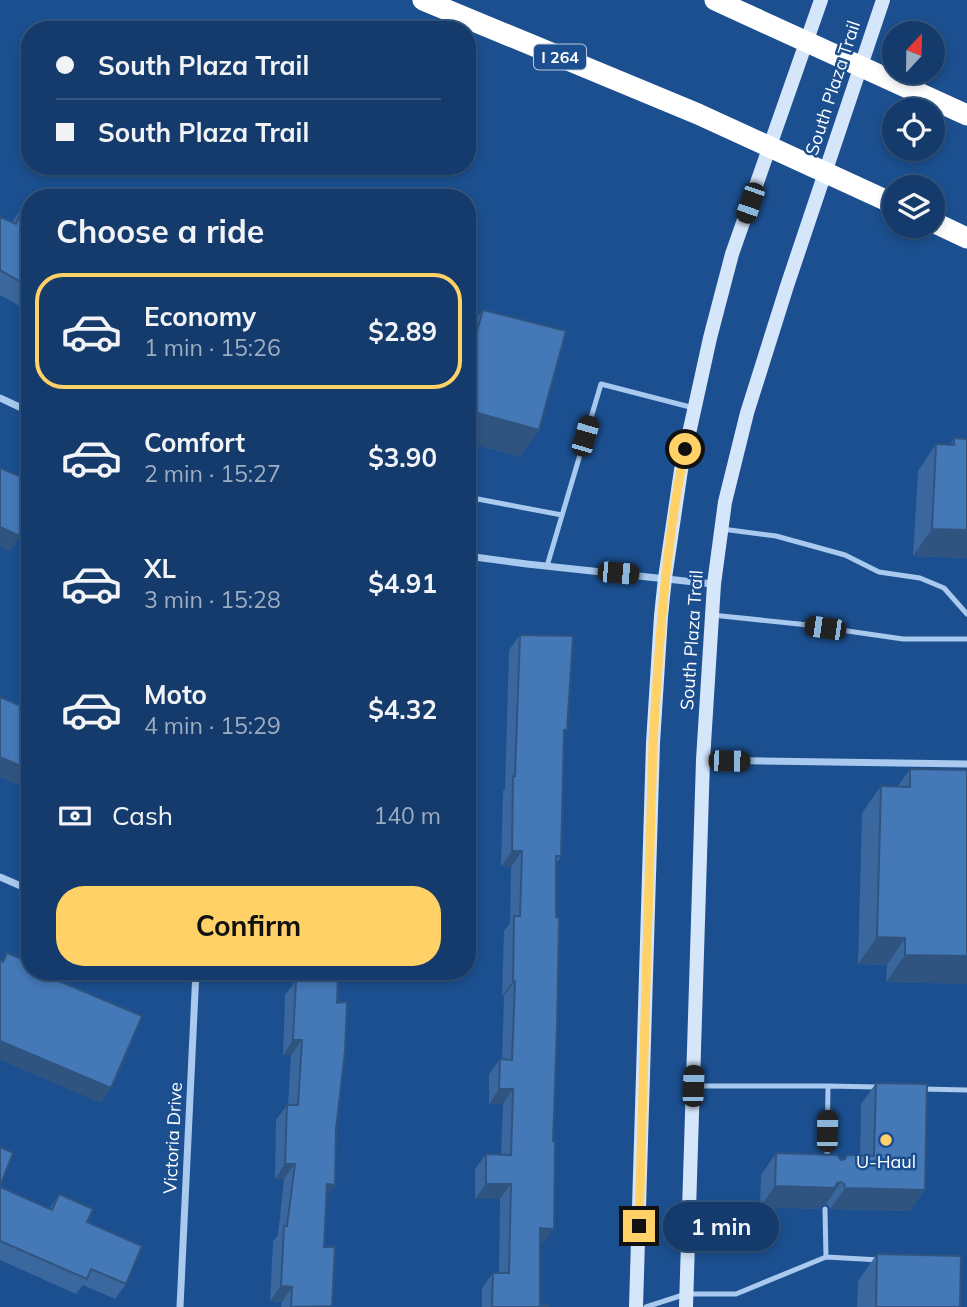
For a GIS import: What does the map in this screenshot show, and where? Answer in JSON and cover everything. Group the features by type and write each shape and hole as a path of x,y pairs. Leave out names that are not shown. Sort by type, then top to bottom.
{"highway":[{"name":"I 264","path":"423,0 474,21"},
{"path":"715,0 967,115"},
{"name":"I 264","path":"476,22 698,114 882,198"},
{"path":"945,228 967,238"}],"main road":[{"name":"South Plaza Trail","path":"636,1307 653,743 665,578 681,470 710,338 732,254 821,0"},
{"name":"South Plaza Trail","path":"686,1300 703,760 714,584 725,502 747,413 883,0"}],"street":[{"path":"0,398 21,408"},
{"path":"476,557 714,584"},
{"path":"703,760 967,764"},
{"path":"0,877 21,886"},
{"name":"Victoria Drive","path":"180,1307 196,980"}],"lane":[{"path":"547,566 601,384 694,408"},
{"path":"476,499 562,514"},
{"path":"722,529 776,536 845,555 880,572 920,578 944,588 967,614"},
{"path":"712,615 902,639 967,639"},
{"path":"693,1086 883,1087"},
{"path":"827,1164 828,1086"},
{"path":"911,1088 967,1090"},
{"path":"825,1209 826,1257"},
{"path":"646,1307 736,1294 826,1257 890,1260"}],"building":[{"path":"21,211 21,282 0,270 0,217 16,224"},
{"path":"483,310 566,331 539,430 476,412 476,334"},
{"path":"954,438 967,439 967,530 932,529 936,444 954,445"},
{"path":"0,468 21,477 21,534 20,536 0,527"},
{"path":"520,635 573,636 567,730 564,730 561,856 556,856 556,917 559,918 553,1141 554,1229 540,1228 540,1305 549,1307 492,1307 493,1273 509,1273 511,1184 486,1184 486,1154 511,1155 513,1089 499,1089 500,1059 512,1060 514,916 520,916 522,851 512,851"},
{"path":"0,697 21,706 21,766 0,757"},
{"path":"910,769 967,770 967,956 905,955 905,938 877,937 881,786 910,787"},
{"path":"7,953 21,958 21,980 56,980 142,1016 111,1088 0,1041 0,960 3,962"},
{"path":"296,980 338,980 337,1003 347,1002 345,1051 336,1129 335,1185 327,1184 324,1247 335,1247 332,1306 291,1307 292,1287 281,1286 284,1226 287,1226 295,1164 285,1164 287,1105 298,1105 302,1040 293,1040"},
{"path":"876,1083 927,1084 925,1190 845,1188 841,1182 837,1183 835,1188 775,1186 776,1153 837,1155 841,1160 847,1155 874,1156"},
{"path":"0,1147 13,1153 0,1186"},
{"path":"0,1187 52,1210 59,1194 93,1209 87,1222 142,1246 126,1284 91,1269 87,1279 0,1241"},
{"path":"877,1254 961,1256 960,1307 876,1307"}],"place":[{"name":"U-Haul","path":"886,1140"}],"route":[{"path":"639,1226 653,743 665,578 685,449"}]}
